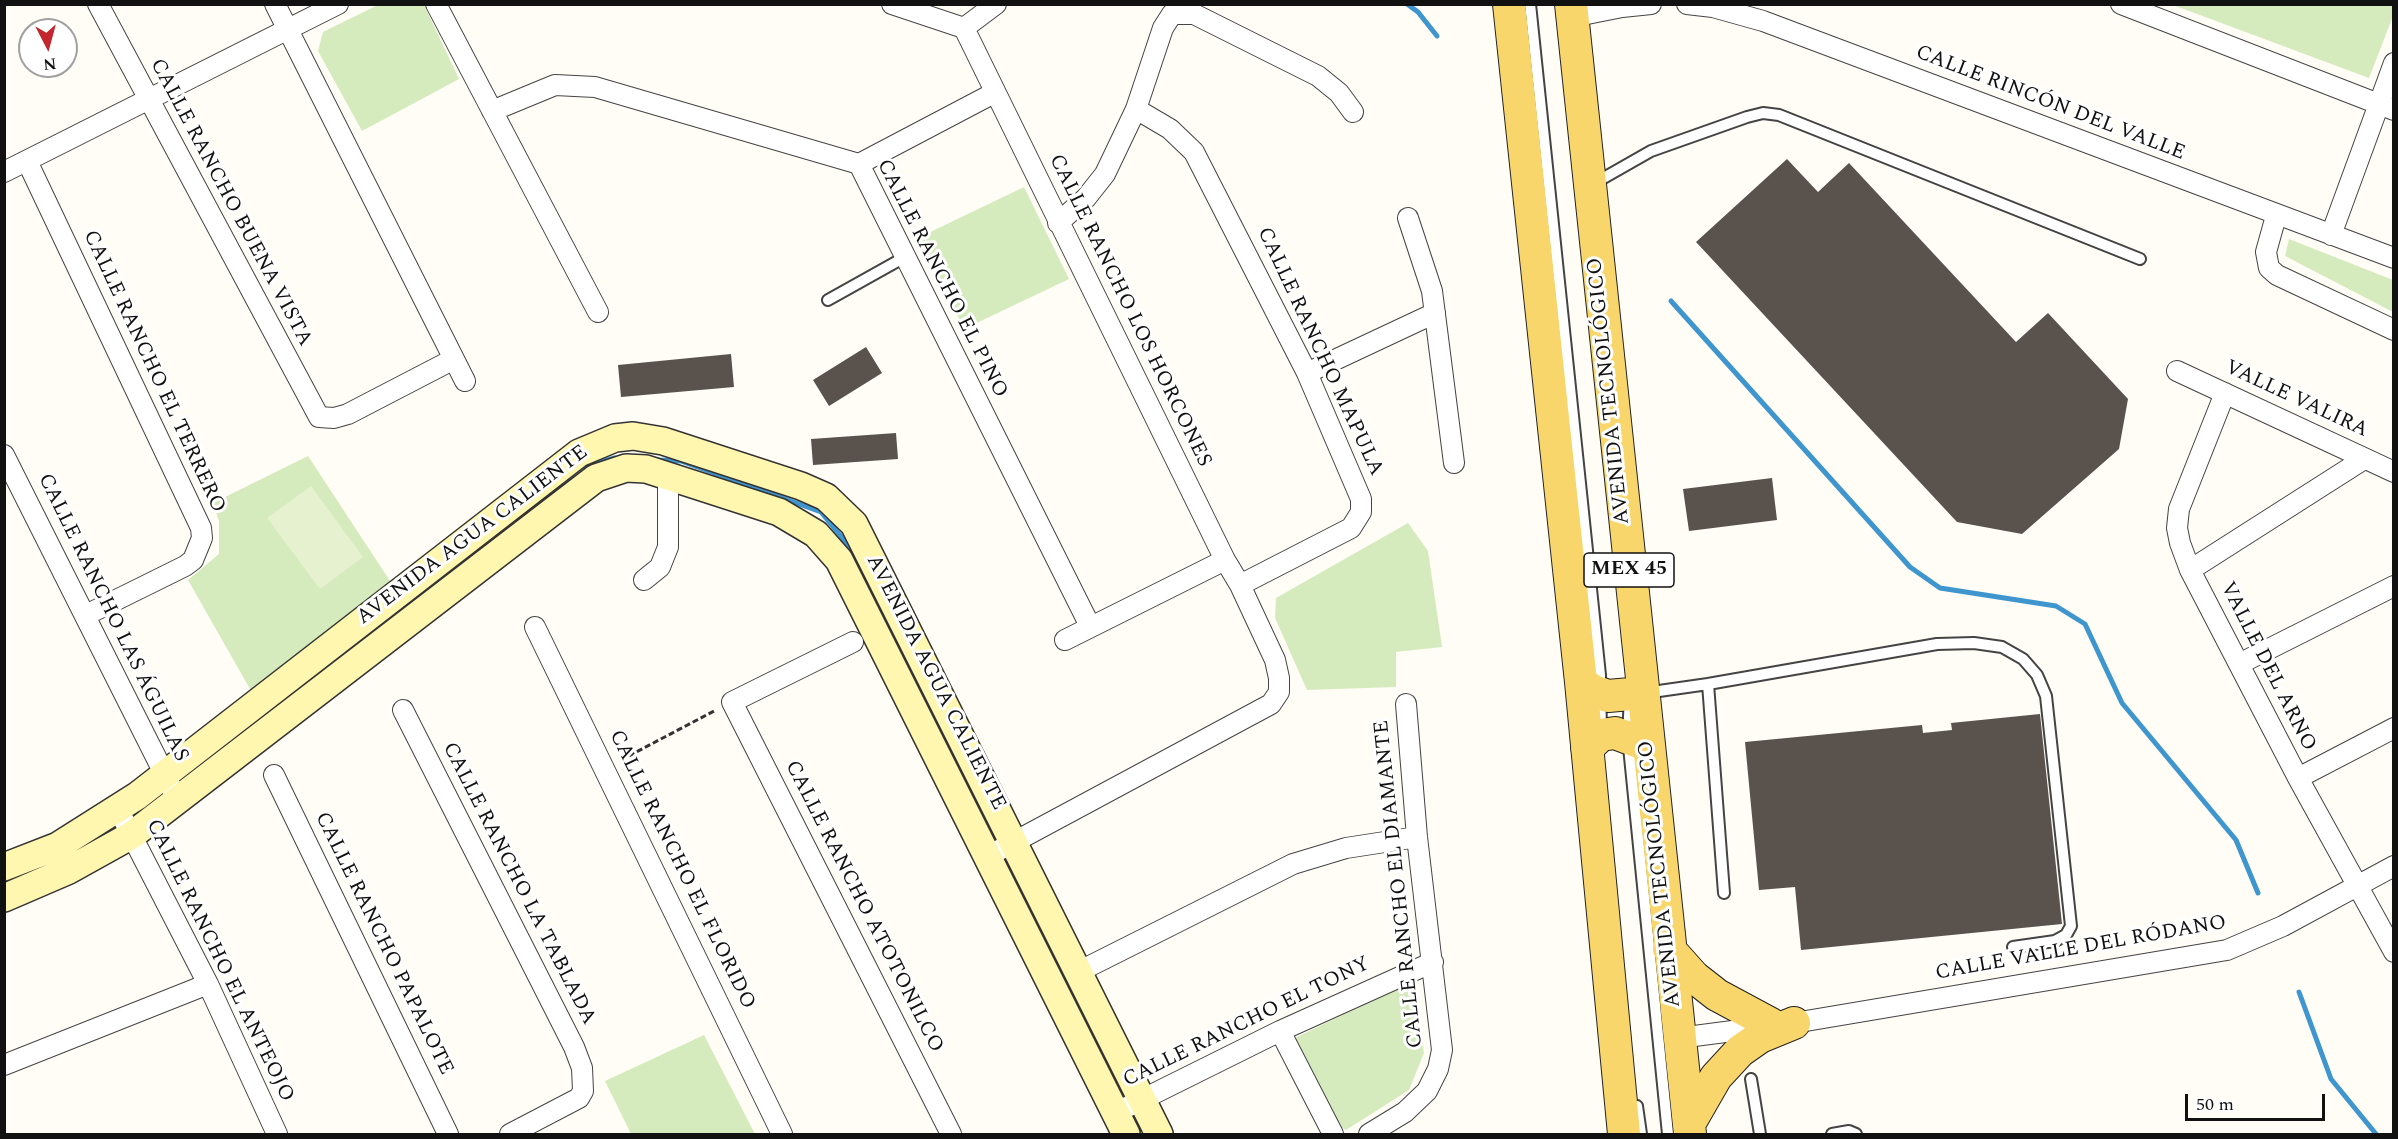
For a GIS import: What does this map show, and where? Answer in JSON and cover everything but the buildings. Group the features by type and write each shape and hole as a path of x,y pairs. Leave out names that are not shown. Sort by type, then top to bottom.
{"main road":[{"name":"AVENIDA TECNOLÓGICO","path":"1509,4 1616,690 1613,742 1669,949 1679,1038 1682,1131"},
{"name":"AVENIDA TECNOLÓGICO","path":"1572,11 1589,186 1616,690 1613,742 1624,1134"},
{"path":"1669,949 1694,977 1717,995 1782,1024"},
{"path":"1682,1131 1716,1077 1740,1051 1760,1036 1782,1024"}],"street":[{"name":"CALLE RANCHO BUENA VISTA","path":"98,4 312,408 319,417 348,414 454,359"},
{"path":"275,4 465,381"},
{"path":"4,172 338,4"},
{"path":"436,4 598,312"},
{"path":"892,4 964,28 996,4"},
{"path":"1572,11 1651,4"},
{"name":"CALLE RINCÓN DEL VALLE","path":"1687,4 1767,13 2276,216 2394,258"},
{"path":"2121,4 2386,107"},
{"path":"1058,223 1097,186 1136,109 1163,28 1172,14 1180,12 1194,14 1318,76 1339,93 1353,112"},
{"name":"CALLE RANCHO LOS HORCONES","path":"964,28 1058,223 1225,560 1240,585 1277,666 1279,684 1279,692 1271,704 1013,841"},
{"path":"2331,235 2386,107 2394,63"},
{"name":"CALLE RANCHO EL PINO","path":"492,111 555,85 595,87 859,164 1090,626"},
{"path":"859,164 994,93"},
{"name":"CALLE RANCHO MAPULA","path":"1136,109 1170,129 1194,152 1307,374 1360,493 1361,512 1351,528 1240,585"},
{"name":"CALLE RANCHO EL TERRERO","path":"27,161 201,528 202,538 194,560 86,615"},
{"path":"2276,216 2266,252 2269,268 2277,275 2394,330"},
{"path":"1408,218 1427,272 1435,313 1454,463"},
{"path":"1307,374 1435,313"},
{"name":"VALLE VALIRA","path":"2177,371 2394,472"},
{"name":"VALLE DEL ARNO","path":"2225,393 2179,509 2177,528 2190,570 2298,778 2394,952"},
{"name":"AVENIDA AGUA CALIENTE","path":"4,867 58,846 118,809 554,471 600,442 633,436 663,441 791,482 826,497 854,524 1159,1134"},
{"name":"CALLE RANCHO LAS ÁGUILAS","path":"4,455 86,615 163,776 178,801"},
{"path":"2190,570 2364,459"},
{"name":"AVENIDA AGUA CALIENTE","path":"4,898 69,870 132,835 596,478 626,468 646,469 779,512 816,534 828,546 862,601 1120,1124"},
{"path":"644,580 660,567 668,547 668,476"},
{"path":"1065,640 1225,560"},
{"path":"2239,664 2394,586"},
{"path":"361,620 380,645"},
{"name":"CALLE RANCHO EL FLORIDO","path":"535,627 606,767 782,1134"},
{"path":"732,702 853,642"},
{"name":"CALLE RANCHO ATOTONILCO","path":"732,702 951,1134"},
{"name":"CALLE RANCHO EL DIAMANTE","path":"1369,1134 1405,1112 1427,1090 1438,1070 1442,1050 1417,837 1406,704"},
{"name":"CALLE RANCHO LA TABLADA","path":"403,710 574,1047 584,1083 579,1098 518,1133"},
{"path":"2298,778 2394,728"},
{"name":"CALLE RANCHO PAPALOTE","path":"274,775 448,1134"},
{"name":"CALLE RANCHO EL ANTEOJO","path":"118,809 208,984 277,1134"},
{"path":"1078,972 1293,864 1346,848 1417,837"},
{"path":"988,856 1013,841"},
{"name":"CALLE VALLE DEL RÓDANO","path":"1679,1038 1782,1024 2227,950 2283,926 2394,866"},
{"name":"CALLE RANCHO EL TONY","path":"1120,1124 1142,1099 1280,1031 1433,962"},
{"path":"4,1065 208,984"},
{"path":"1280,1031 1333,1134"}],"lane":[{"path":"1530,4 1616,690 1708,684 1936,644 1974,643 2002,647 2023,659 2037,675 2046,696 2071,926 2066,935 2055,941 2013,947"},
{"path":"1589,186 1651,151 1747,117 1764,113 1779,114 2140,259"},
{"path":"828,300 905,257"},
{"path":"1708,684 1724,893"},
{"path":"1613,742 1682,1131"},
{"path":"1751,1079 1760,1134"},
{"path":"1636,1095 1641,1134"},
{"path":"1832,1134 1849,1131 1856,1134"}],"path":[{"path":"606,767 732,702"}],"green space":[{"path":"380,4 424,5 459,79 362,131 318,51 323,32"},
{"path":"2173,5 2393,5 2393,16 2369,78"},
{"path":"1024,187 1069,279 964,329 920,237"},
{"path":"2289,239 2393,280 2393,312 2285,256"},
{"path":"308,456 392,584 254,696 188,580 219,554 219,521 213,503"},
{"path":"311,486 363,557 320,589 267,518"},
{"path":"1408,523 1428,551 1442,647 1396,652 1396,687 1307,690 1275,618 1276,598"},
{"path":"1413,980 1424,1053 1409,1090 1346,1130 1329,1121 1287,1042"},
{"path":"704,1035 755,1134 631,1134 605,1081"}],"waterway":[{"path":"1407,4 1418,12 1437,36"},
{"path":"1671,301 1910,567 1940,588 2056,606 2085,624 2122,703 2236,840 2258,893"},
{"path":"584,466 615,458"},
{"path":"657,460 681,461 821,512 848,545 991,829"},
{"path":"82,846 111,829"},
{"path":"2299,992 2331,1079 2376,1134"}]}
